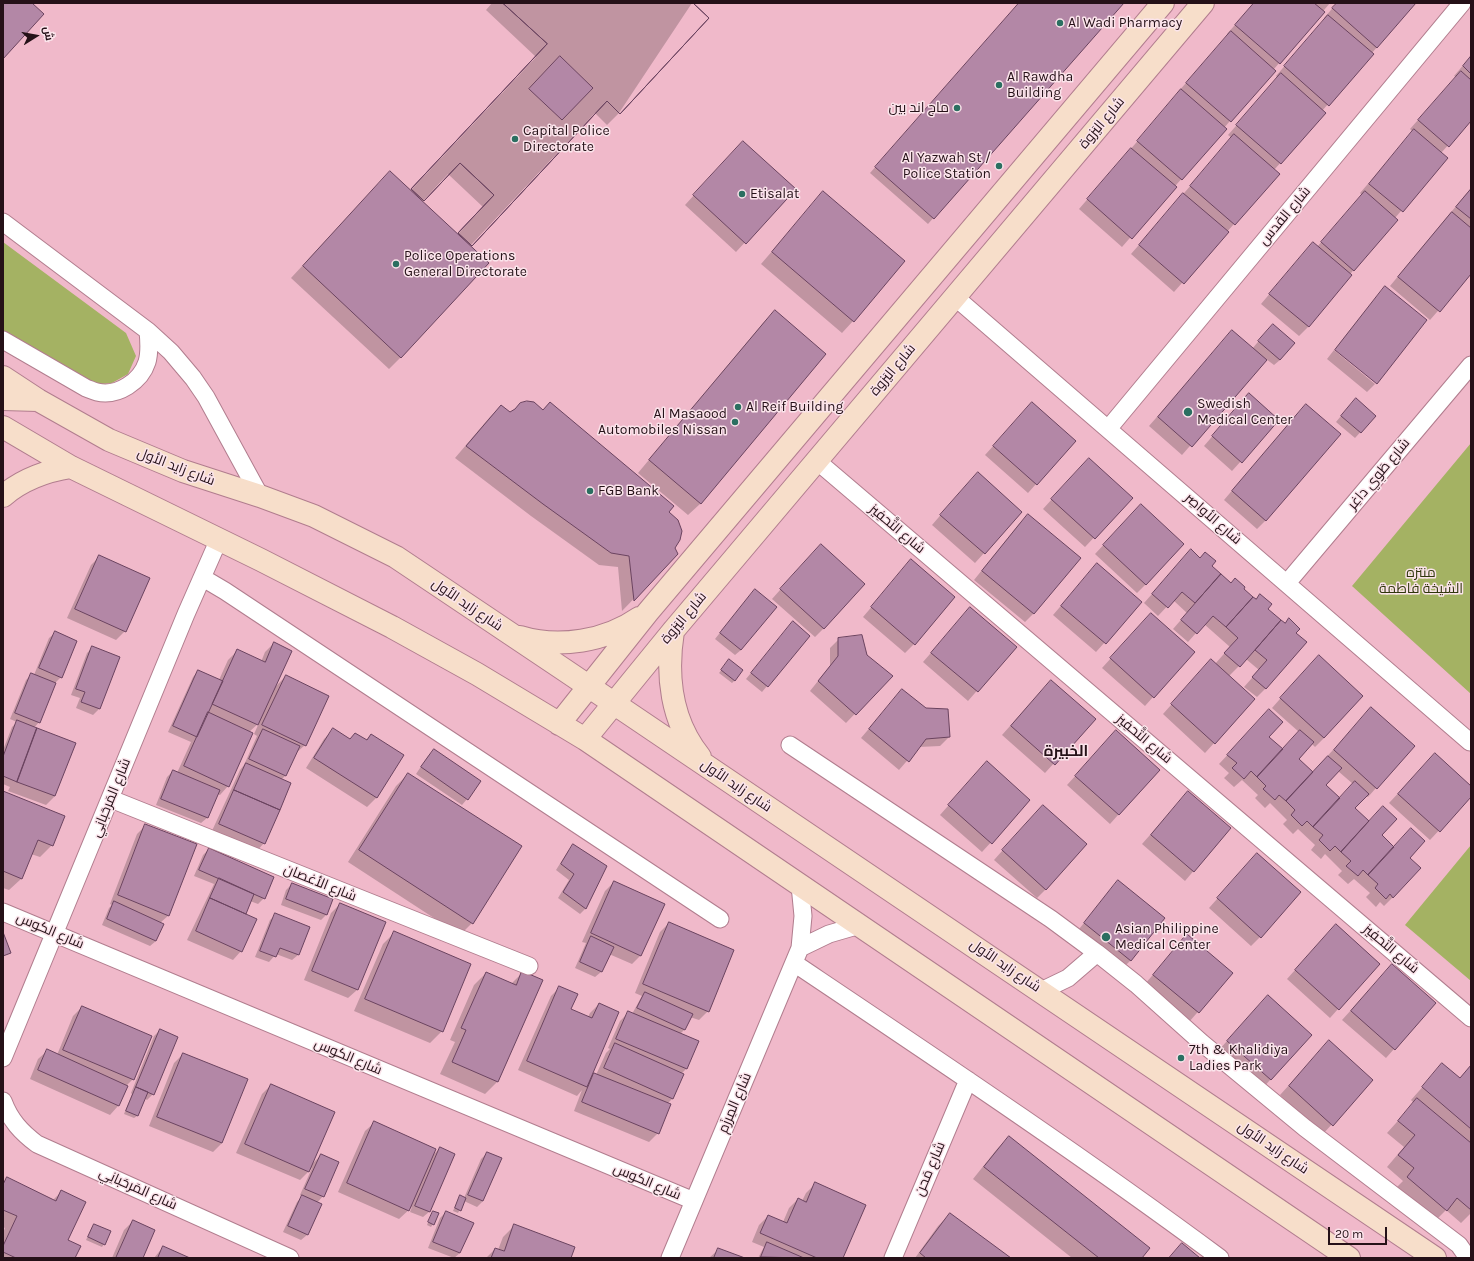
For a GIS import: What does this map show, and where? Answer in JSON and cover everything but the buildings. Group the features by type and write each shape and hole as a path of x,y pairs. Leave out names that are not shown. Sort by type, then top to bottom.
{"main road":[{"path":"559,724 648,612 1163,3"},
{"name":"شارع اليَزوة","path":"585,739 673,631 1203,3"},
{"name":"شارع زايد الأول","path":"3,376 38,400 108,440 183,471 260,496 314,516 396,557 1435,1258"},
{"path":"3,399 38,400"},
{"path":"3,427 71,467 219,539 392,628 477,674 585,739 1349,1258"},
{"path":"3,496 24,481 39,474 55,469 71,467"},
{"path":"509,634 538,641 584,641 617,630 648,612"},
{"path":"673,631 669,669 674,705 687,738 707,766"}],"street":[{"name":"شارع القدس","path":"1108,429 1462,3"},
{"path":"3,222 148,331 171,352 193,378 206,397 260,496"},
{"name":"شارع الأواصِر","path":"955,297 1470,742"},
{"path":"3,340 86,388 98,392 108,393 118,391 126,387 141,374 147,363 148,331"},
{"name":"شارع طَوِي داغِر","path":"1286,583 1471,365"},
{"name":"شارع التَّحفِيز","path":"817,461 1471,1018"},
{"name":"شارع المَرحَبانِي","path":"3,1058 186,614 219,539"},
{"path":"203,578 225,591 720,919"},
{"path":"790,745 1051,919 1097,953 1136,984 1202,1043 1305,1128 1464,1251"},
{"name":"شارع الأغصان","path":"111,799 529,966"},
{"name":"شارع المِرزَم","path":"670,1258 797,955 803,916 800,885"},
{"name":"شارع الكوس","path":"3,912 694,1201"},
{"path":"860,926 829,934 797,955 968,1080 1220,1258"},
{"path":"1041,991 1068,978 1097,953"},
{"name":"شارع مَحن","path":"893,1258 968,1080"},
{"name":"شارع المَرحَبانِي","path":"3,1101 6,1110 14,1123 24,1134 37,1144 290,1258"}],"green space":[{"path":"3,242 126,333 136,356 128,374 112,383 91,385 3,331"},
{"name":"منتزه الشيخة فاطمة","path":"1471,443 1471,694 1352,586"},
{"path":"1471,845 1471,981 1405,925"}],"place":[{"name":"Al Wadi Pharmacy","path":"1060,23"},
{"name":"Al Rawdha Building","path":"999,85"},
{"name":"ماج اند بين","path":"957,108"},
{"name":"Capital Police Directorate","path":"515,139"},
{"name":"Al Yazwah St / Police Station","path":"999,166"},
{"name":"Etisalat","path":"742,194"},
{"name":"Police Operations General Directorate","path":"396,264"},
{"name":"Al Reif Building","path":"738,407"},
{"name":"Swedish Medical Center","path":"1188,412"},
{"name":"Al Masaood Automobiles Nissan","path":"735,422"},
{"name":"FGB Bank","path":"590,491"},
{"name":"Asian Philippine Medical Center","path":"1106,937"},
{"name":"7th & Khalidiya Ladies Park","path":"1181,1058"}],"district":[{"name":"الخبيرة","path":"1066,752"}]}
